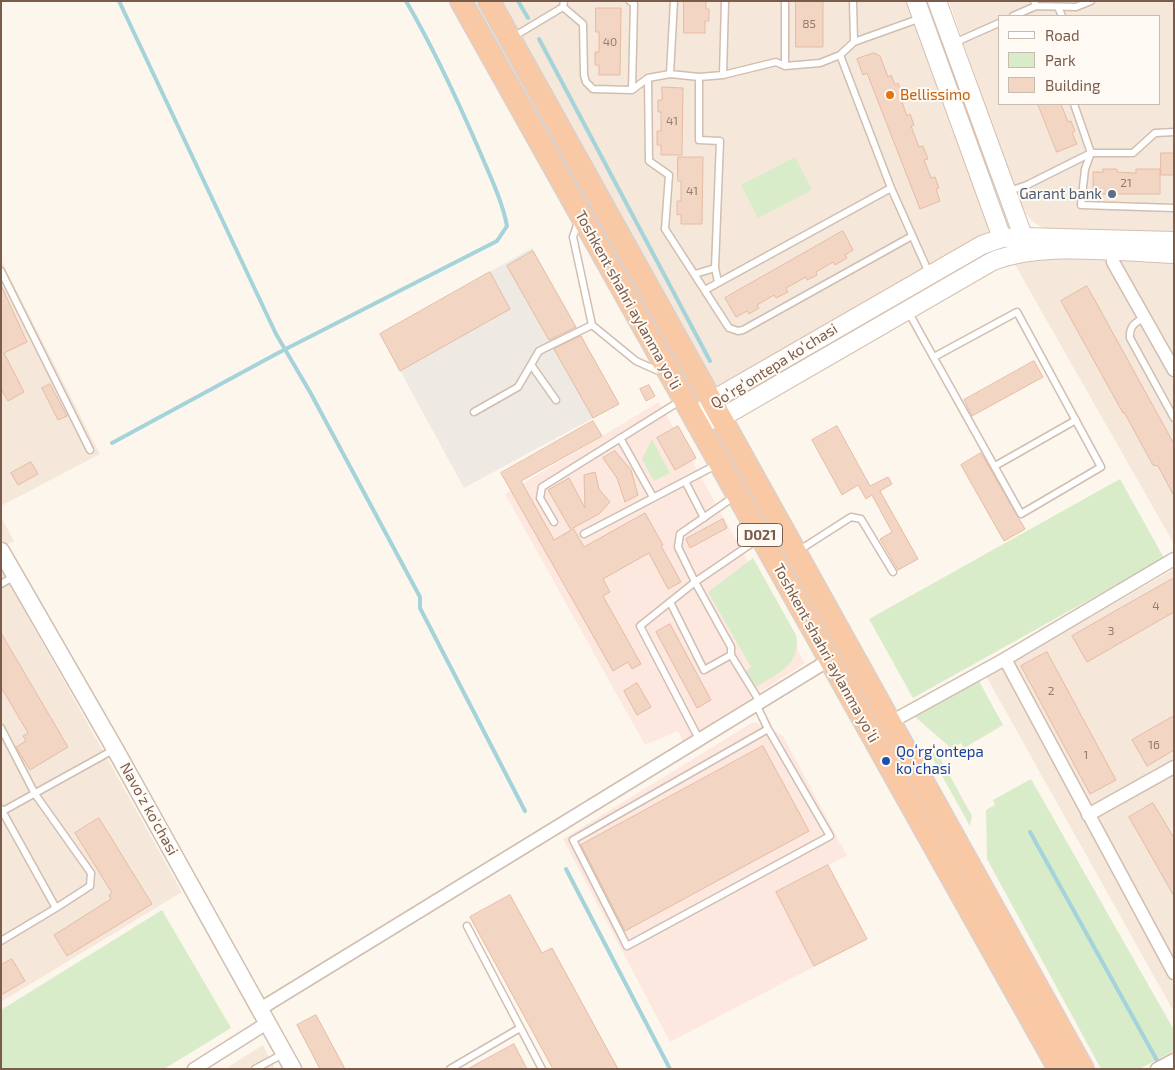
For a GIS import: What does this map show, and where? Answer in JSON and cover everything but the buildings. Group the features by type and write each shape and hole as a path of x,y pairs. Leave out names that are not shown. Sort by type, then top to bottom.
{"highway":[{"name":"Toshkent shahri aylanma yoʻli","path":"461,1 1059,1069"},
{"name":"Toshkent shahri aylanma yoʻli","path":"489,1 1083,1069"},
{"path":"488,50 495,38 502,36 510,39"}],"main road":[{"path":"937,1 1005,192 1026,244"},
{"path":"919,9 1002,238"},
{"name":"Qoʻrgʻontepa koʻchasi","path":"716,410 929,274 982,245 1002,238 1026,244 1112,252 1174,254"},
{"name":"Qoʻrgʻontepa koʻchasi","path":"696,421 908,310 1026,244 1174,241"}],"street":[{"path":"1112,252 1113,262 1174,370"},
{"name":"Navo'z ko'chasi","path":"2,552 115,749 293,1069"},
{"path":"889,723 1005,659 1174,559"},
{"path":"1005,659 1174,973"},
{"path":"194,1069 263,1016 699,739 829,660"},
{"path":"1088,815 1174,768"},
{"path":"1157,1069 1174,1060"}],"lane":[{"path":"630,1 634,4 632,90"},
{"path":"670,74 674,1"},
{"path":"722,75 725,1"},
{"path":"785,1 785,66"},
{"path":"853,1 854,42"},
{"path":"1015,15 1035,3 1058,6 1091,1"},
{"path":"510,39 563,4 583,24 584,75 586,82 593,89 632,90 648,78 670,74 699,77 722,75 776,62 785,66 820,63 840,55 854,42 919,9"},
{"path":"1058,6 1062,15"},
{"path":"953,44 998,23"},
{"path":"840,55 892,188 929,274"},
{"path":"699,77 699,140 720,141 716,268 718,282"},
{"path":"648,78 649,161 669,175 665,229 729,328 738,331 744,330 912,236"},
{"path":"1074,105 1090,153 1085,169 1081,205 1174,208"},
{"path":"1005,192 1028,185 1090,153 1133,153 1155,133 1174,132"},
{"path":"704,290 892,188"},
{"path":"580,215 573,237 592,325 636,361 671,377"},
{"path":"695,274 716,268"},
{"path":"1,271 90,450"},
{"path":"908,310 934,357 995,466 1021,514 1101,467 1017,312 934,357"},
{"path":"1144,317 1133,324 1129,330 1130,338 1174,418"},
{"path":"474,412 518,387 532,366 539,351 592,325"},
{"path":"532,366 556,400"},
{"path":"554,522 540,498 542,487 683,399"},
{"path":"995,466 1076,420"},
{"path":"620,438 653,497"},
{"path":"584,534 719,463"},
{"path":"685,481 704,518"},
{"path":"737,495 680,534 678,547 694,582 730,647 731,655 758,703 768,729 830,836 627,946 573,840 768,729"},
{"path":"795,552 851,517 861,519 893,572"},
{"path":"699,739 640,626 694,582 761,537"},
{"path":"1,584 16,575"},
{"path":"670,602 704,670 731,655"},
{"path":"1,728 35,794 90,873 90,886 1,941"},
{"path":"56,908 2,810 35,794 115,749"},
{"path":"467,926 542,1069"},
{"path":"450,1069 520,1028"},
{"path":"256,1069 284,1054"}],"shaded area":[{"path":"489,1 916,1 1002,238 711,401"},
{"path":"949,1 1174,1 1174,234 1048,231 1032,221 1021,207"},
{"path":"532,248 619,404 464,488 380,334"},
{"path":"1053,257 1174,260 1174,544 1014,263"},
{"path":"1,260 100,454 1,506"},
{"path":"659,402 805,663 683,742 678,731 645,745 505,494"},
{"path":"1,517 14,541 1,548"},
{"path":"1,569 182,892 1,1002"},
{"path":"1174,569 1174,1012 986,676"},
{"path":"753,722 769,727 783,736 847,856 828,865 867,939 670,1042 563,839"},
{"path":"263,1045 275,1069 225,1069"}],"green space":[{"path":"795,157 812,190 758,218 741,185"},
{"path":"652,439 670,473 654,481 642,459"},
{"path":"1120,479 1164,558 913,698 869,619"},
{"path":"753,558 796,635 797,645 792,661 756,687 746,672 751,667 708,592"},
{"path":"979,681 1003,725 964,748 961,743 951,748 914,716"},
{"path":"926,747 939,756 972,816 970,826"},
{"path":"1031,779 1174,1030 1174,1051 1139,1069 1101,1069 987,859 986,810 995,805 993,800"},
{"path":"162,910 231,1028 164,1069 1,1069 1,1010"}],"waterway":[{"path":"119,1 276,334 310,392 420,597 420,608 525,811"},
{"path":"112,443 278,353 497,241 507,226 495,188 463,114 436,56 406,1"},
{"path":"518,1 528,18"},
{"path":"539,39 710,361"},
{"path":"1030,832 1159,1064"},
{"path":"566,869 670,1069"}],"place":[{"name":"Bellissimo","path":"890,95"},
{"name":"Garant bank","path":"1112,194"},
{"name":"Qoʻrgʻontepa koʻchasi","path":"886,761"}]}
